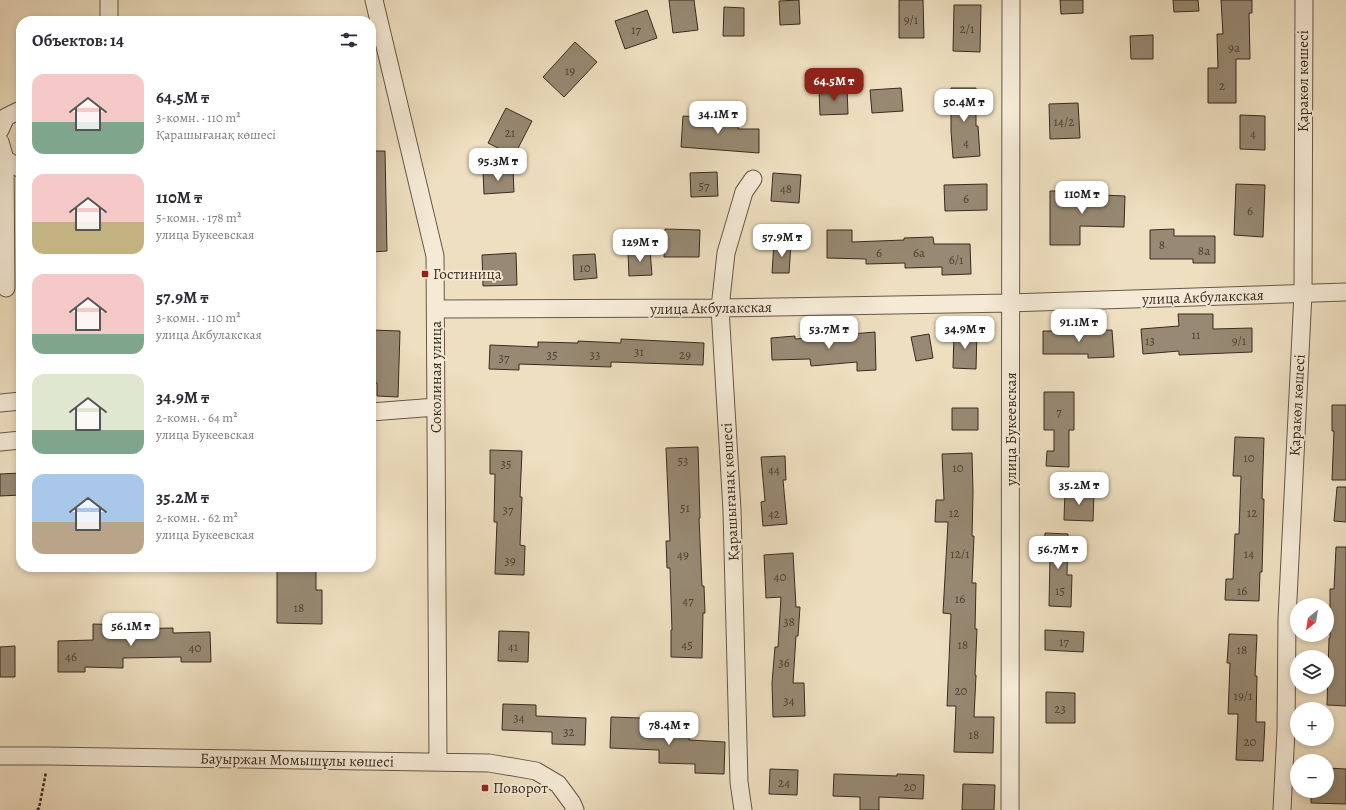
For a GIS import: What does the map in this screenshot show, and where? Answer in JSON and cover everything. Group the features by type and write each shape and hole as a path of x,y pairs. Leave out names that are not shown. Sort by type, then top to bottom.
{"street":[{"path":"109,0 109,16"},
{"name":"Соколиная улица","path":"374,0 435,256 438,762"},
{"name":"улица Букеевская","path":"1010,810 1011,0"},
{"name":"Қаракөл көшесі","path":"1282,810 1286,730 1287,619 1303,293 1304,0"},
{"path":"0,130 6,117 16,112"},
{"path":"0,142 3,159 6,288"},
{"path":"3,159 16,166"},
{"name":"Қарашығанақ көшесі","path":"743,810 740,782 732,510 720,308 726,253 744,192 753,179"},
{"name":"улица Акбулакская","path":"436,309 720,308 1011,303 1346,292"},
{"path":"0,403 16,401"},
{"path":"376,412 436,407"},
{"path":"0,442 16,440"},
{"name":"Бауыржан Момышұлы көшесі","path":"0,756 489,763 536,771 558,784 572,803 575,810"}],"path":[{"path":"37,810 39,808 48,756"}],"building":[{"path":"669,0 694,0 698,30 673,33"},
{"path":"799,0 800,24 780,25 779,1"},
{"path":"899,0 923,0 924,38 899,38"},
{"path":"1060,0 1083,0 1083,13 1061,14"},
{"path":"1173,0 1198,0 1199,11 1174,12"},
{"path":"1221,0 1252,0 1252,13 1249,13 1250,59 1236,59 1236,103 1208,103 1208,68 1218,68 1217,34 1223,34"},
{"path":"954,5 981,5 980,52 953,51"},
{"path":"724,7 744,8 744,36 723,36"},
{"path":"647,10 657,38 625,49 615,21"},
{"path":"1153,35 1153,59 1131,59 1130,36"},
{"path":"575,42 597,62 564,97 543,77"},
{"path":"847,88 848,114 820,115 819,89"},
{"path":"901,88 903,111 872,113 870,90"},
{"path":"951,88 976,88 976,126 978,126 980,156 953,158 951,131"},
{"path":"1078,103 1080,138 1050,139 1049,104"},
{"path":"506,108 532,121 514,156 488,143"},
{"path":"1240,115 1265,116 1265,150 1240,149"},
{"path":"683,116 718,118 718,122 738,122 738,129 759,129 759,153 681,147"},
{"path":"376,151 385,151 387,251 376,252"},
{"path":"513,169 514,192 484,194 483,171"},
{"path":"717,172 718,196 691,197 690,173"},
{"path":"773,173 801,175 799,203 771,201"},
{"path":"987,184 987,210 945,211 944,185"},
{"path":"1236,184 1265,185 1263,237 1234,235"},
{"path":"1050,191 1079,191 1079,194 1125,196 1124,227 1080,226 1080,245 1050,245"},
{"path":"665,229 700,230 699,257 664,257"},
{"path":"1174,229 1174,236 1215,236 1215,263 1193,263 1193,259 1150,259 1150,230"},
{"path":"827,230 852,230 852,242 904,240 904,238 933,237 934,244 970,244 971,274 942,275 942,267 905,268 905,263 866,264 866,259 827,258"},
{"path":"774,243 791,243 789,273 772,273"},
{"path":"650,250 652,275 629,276 628,252"},
{"path":"516,253 517,285 483,286 482,255"},
{"path":"595,254 597,278 574,280 573,255"},
{"path":"1178,314 1213,314 1213,329 1252,328 1252,352 1179,355 1179,351 1143,354 1141,329 1179,326"},
{"path":"376,330 400,331 398,397 377,396"},
{"path":"1112,330 1114,357 1088,358 1088,354 1043,354 1043,331"},
{"path":"875,332 876,370 857,371 857,362 811,366 810,359 772,360 771,338 795,336 795,339"},
{"path":"954,332 977,332 976,369 953,368"},
{"path":"929,334 933,358 916,361 911,337"},
{"path":"621,339 704,343 703,365 611,362 611,367 519,364 519,370 489,369 490,345 538,347 538,342 578,343 578,341 621,343"},
{"path":"1044,392 1074,392 1074,430 1069,430 1069,467 1046,466 1047,451 1054,451 1054,430 1044,430"},
{"path":"1332,405 1346,405 1346,480 1332,480 1334,431 1332,431"},
{"path":"952,408 978,408 978,430 952,430"},
{"path":"1235,437 1264,438 1262,572 1260,572 1259,601 1225,600 1226,579 1233,579 1235,534 1239,534 1241,476 1233,476"},
{"path":"698,447 699,518 702,586 704,586 705,613 703,613 702,658 671,657 672,630 670,568 667,568 666,541 670,541 666,448"},
{"path":"490,450 522,451 520,545 525,546 524,575 495,574 497,522 494,522 495,474 490,474"},
{"path":"972,453 972,536 974,536 972,583 976,583 975,629 977,629 974,717 994,717 993,753 954,752 956,706 947,706 951,614 943,613 948,522 935,522 936,500 944,500 942,454"},
{"path":"785,456 786,480 783,480 787,524 763,526 761,502 765,501 761,457"},
{"path":"16,473 16,495 0,496 0,474"},
{"path":"1337,487 1346,487 1346,522 1334,521"},
{"path":"1065,491 1094,493 1093,521 1064,520"},
{"path":"1045,533 1068,534 1067,575 1072,575 1071,607 1049,606 1050,558 1044,558"},
{"path":"1336,547 1346,547 1346,706 1334,705 1334,702 1327,702 1327,694 1334,694 1334,650 1329,650 1329,642 1334,642 1334,598 1330,598 1330,589 1334,589"},
{"path":"793,553 796,607 800,607 798,636 796,636 793,683 804,683 805,716 773,717 772,683 775,647 778,647 781,597 766,598 764,555"},
{"path":"277,572 316,572 316,590 322,590 322,624 277,623"},
{"path":"93,624 124,625 124,629 173,628 173,633 210,632 211,662 181,662 181,657 123,658 123,668 85,667 85,672 58,672 58,641 93,640"},
{"path":"1045,630 1084,632 1083,652 1045,650"},
{"path":"499,631 529,632 528,662 498,661"},
{"path":"1229,634 1257,635 1255,676 1257,676 1256,722 1265,722 1263,761 1236,760 1238,714 1228,714 1230,663 1227,663"},
{"path":"15,646 15,677 0,677 0,647"},
{"path":"1046,692 1075,693 1075,723 1046,723"},
{"path":"503,704 536,705 536,716 586,718 585,745 552,744 552,732 502,730"},
{"path":"611,717 641,718 641,733 689,735 689,740 725,742 724,774 695,773 695,764 659,763 659,750 610,748"},
{"path":"1334,768 1346,769 1346,804 1311,803 1311,798 1334,798"},
{"path":"770,769 798,770 797,795 769,794"},
{"path":"834,774 897,776 897,774 924,775 923,799 879,797 879,810 860,810 860,797 833,796"},
{"path":"963,784 995,785 994,810 962,810"}],"place":[{"name":"Гостиница","path":"425,274"},
{"name":"Поворот","path":"485,788"}]}
